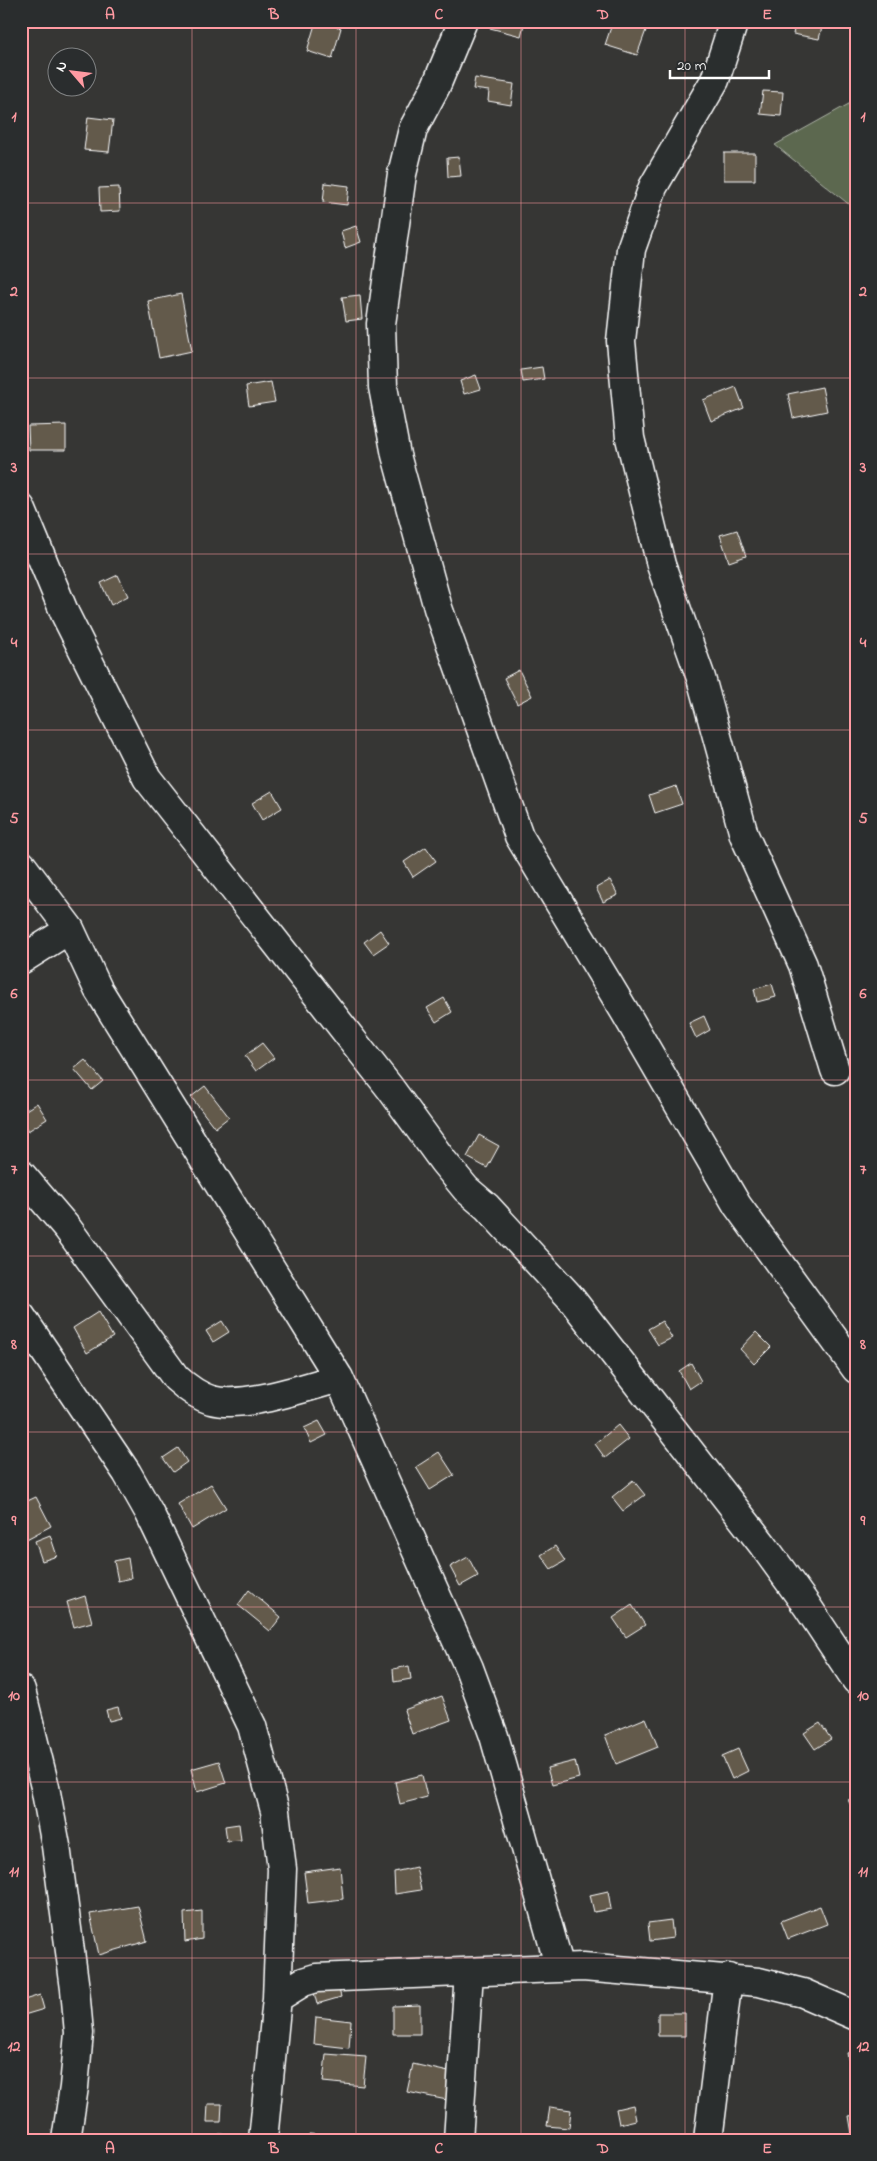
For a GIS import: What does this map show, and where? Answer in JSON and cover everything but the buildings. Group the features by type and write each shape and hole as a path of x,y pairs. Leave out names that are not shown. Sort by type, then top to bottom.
{"street":[{"path":"463,21 436,86 413,129 402,174 381,324 383,387 396,455 438,608 519,836 626,1012 737,1205 856,1369"},
{"path":"734,21 716,80 653,187 631,249 621,341 630,428 661,565 701,678 744,834 803,965 835,1070"},
{"path":"21,508 65,614 146,778 390,1088 443,1161 466,1189 487,1206 568,1296 763,1545 808,1606 856,1680"},
{"path":"21,864 70,929 98,989 339,1378 465,1660 491,1728 560,1968"},
{"path":"21,960 70,929"},
{"path":"21,1174 68,1229 176,1378 186,1387 212,1400 264,1399 339,1378"},
{"path":"21,1316 127,1473 150,1512 252,1726 275,1811 282,1869 277,1998 263,2140"},
{"path":"21,1690 45,1787 55,1838 76,1999 79,2033 74,2087 66,2140"},
{"path":"277,1998 303,1982 316,1978 583,1967 759,1982 803,1993 856,2016"},
{"path":"458,2140 469,1972"},
{"path":"708,2140 728,1978"}],"green space":[{"path":"856,100 856,210 775,145"}]}
